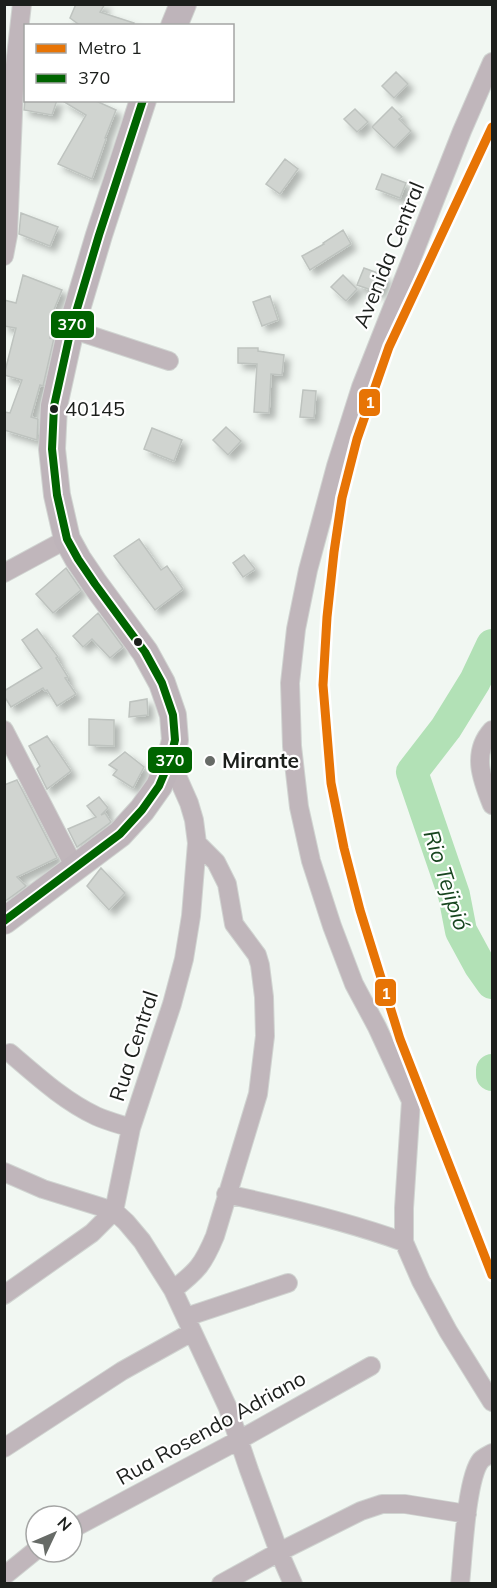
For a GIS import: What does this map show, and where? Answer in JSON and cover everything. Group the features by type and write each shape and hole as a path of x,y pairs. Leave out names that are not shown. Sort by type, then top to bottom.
{"main road":[{"path":"175,24 183,4"},
{"path":"4,921 120,834 142,810 159,786 170,760 175,740 173,715 162,683 145,652 95,584 67,538 57,495 52,449 54,406 71,329 142,102"}],"street":[{"path":"4,256 8,235 10,65 22,4"},
{"name":"Avenida Central","path":"404,1242 411,1101 377,1027 354,984 311,861 299,807 292,747 290,683 296,629 308,570 336,466 361,387 492,62"},
{"path":"71,329 169,361"},
{"path":"4,573 67,538"},
{"path":"4,730 75,868"},
{"path":"492,730 484,739 481,753 481,778 492,805"},
{"name":"Rua Central","path":"114,1211 131,1128 172,1004 184,959 191,916 197,843 194,820 170,760"},
{"path":"173,1290 197,1270 207,1255 215,1236 258,1094 265,1036 264,997 257,955 234,924 227,884 216,862 197,843"},
{"path":"10,1053 45,1083 75,1104 96,1115 131,1128"},
{"path":"4,1172 43,1189 114,1211 142,1241 173,1290 228,1408 279,1552 293,1584"},
{"path":"226,1194 361,1226 404,1242 421,1281 448,1331 492,1402"},
{"path":"4,1295 92,1233 114,1211"},
{"path":"4,1448 189,1324 288,1282"},
{"name":"Rua Rosendo Adriano","path":"84,1523 371,1366"},
{"path":"460,1584 467,1514 476,1469 481,1460 492,1453"},
{"path":"221,1584 361,1511 382,1504 405,1504 467,1514"},
{"path":"4,1576 24,1560"}],"building":[{"path":"76,4 105,4 100,12 134,23 78,24 70,18"},
{"path":"396,72 408,84 394,98 382,86"},
{"path":"25,102 56,102 52,115 24,110"},
{"path":"64,102 98,102 116,110 92,179 58,164 86,115"},
{"path":"392,107 402,117 399,119 411,131 394,148 372,127"},
{"path":"355,109 368,122 357,132 344,119"},
{"path":"285,159 298,169 280,194 266,184"},
{"path":"382,174 406,183 400,198 376,189"},
{"path":"21,213 58,227 50,246 19,234"},
{"path":"343,230 351,244 310,270 302,256"},
{"path":"364,268 386,276 380,293 357,285"},
{"path":"23,275 62,290 53,312 56,313 50,338 54,338 43,386 40,385 31,417 38,419 37,440 4,430 4,412 10,413 22,380 4,375 16,328 4,326 4,300 16,303"},
{"path":"343,275 357,289 346,301 331,287"},
{"path":"270,296 278,320 262,326 253,302"},
{"path":"238,348 258,348 258,351 284,355 282,375 271,374 269,413 254,412 257,364 238,363"},
{"path":"303,390 316,391 314,418 300,417"},
{"path":"226,427 241,441 228,455 213,440"},
{"path":"152,428 182,440 174,461 144,449"},
{"path":"139,539 161,570 167,566 183,589 155,610 114,556"},
{"path":"244,555 255,569 243,577 233,563"},
{"path":"66,568 81,590 53,613 36,594"},
{"path":"98,613 123,647 110,658 92,639 83,647 73,636"},
{"path":"37,629 58,657 56,658 68,677 65,678 76,694 57,706 47,690 43,688 11,707 4,696 4,691 42,668 22,640"},
{"path":"147,699 148,715 129,717 130,702"},
{"path":"89,719 114,720 114,746 89,745"},
{"path":"47,736 71,771 47,789 37,769 40,766 29,746"},
{"path":"125,752 144,767 133,788 113,775 117,770 109,765"},
{"path":"17,780 57,858 17,877 26,886 4,902 4,785"},
{"path":"99,797 108,808 101,815 105,813 111,822 77,847 68,829 96,817 87,806"},
{"path":"101,868 125,893 109,910 87,886"}],"waterway":[{"name":"Rio Tejipió","path":"492,645 475,681 446,728 412,772 454,895 461,931 492,983"},
{"name":"Rio Tejipió","path":"492,1070 492,1075"}],"metro line":[{"name":"1","path":"492,127 389,347 357,439 342,498 334,552 323,685 331,783 360,910 400,1039 492,1275"}],"transit line":[{"name":"370","path":"4,921 120,834 142,810 159,786 170,760 175,740 173,715 162,683 145,652 95,584 67,539 57,495 52,449 54,406 71,329 142,102"}],"place":[{"name":"40145","path":"54,409"},
{"name":"Mirante","path":"210,761"}]}
